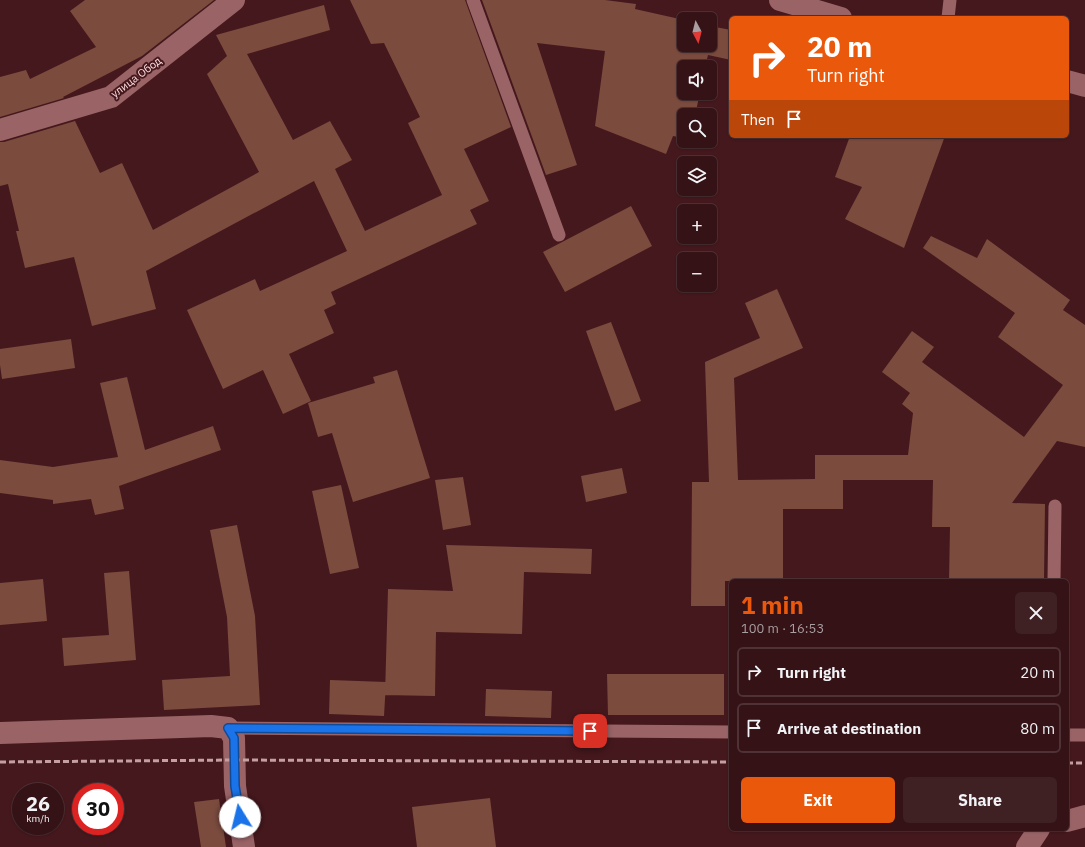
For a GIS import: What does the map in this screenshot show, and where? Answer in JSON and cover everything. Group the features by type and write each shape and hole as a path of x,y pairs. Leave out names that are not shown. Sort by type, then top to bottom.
{"street":[{"name":"улица Обод","path":"0,130 111,97 234,0"},
{"path":"780,0 834,16"},
{"path":"1069,82 1085,86"},
{"path":"0,733 211,726 228,728 234,738 235,786 244,847"},
{"path":"1069,820 1085,816"},
{"path":"1027,847 1038,831"}],"lane":[{"path":"473,0 559,235"},
{"path":"948,16 950,0"},
{"path":"1054,579 1055,506"},
{"path":"228,728 729,732"},
{"path":"1069,735 1085,735"}],"building":[{"path":"85,0 214,0 142,56 63,97 64,98 0,117 0,77 26,70 30,79 96,47 70,11"},
{"path":"350,0 465,0 511,127 464,149 489,201 470,210 477,224 331,292 336,304 324,310 334,333 289,354 311,401 283,414 263,370 223,389 187,310 255,279 260,291 347,251 314,181 146,271 156,309 92,326 74,257 25,268 16,231 19,231 8,184 0,186 0,142 75,121 100,173 122,163 153,230 259,172 207,74 227,56 216,35 324,5 330,30 247,54 293,140 330,121 352,160 335,169 365,231 442,195 408,123 420,117 384,43 371,44"},
{"path":"482,0 605,0 636,4 635,9 677,18 677,52 717,52 717,27 729,30 729,60 708,55 707,60 677,60 677,100 698,100 697,108 677,108 677,137 673,136 666,154 595,126 605,51 537,43 577,165 546,175"},
{"path":"849,138 944,138 904,248 845,219 862,187 835,177"},
{"path":"631,206 652,246 565,292 543,252"},
{"path":"931,236 977,258 987,239 1070,300 1063,310 1085,325 1085,447 1057,441 1012,503 1045,504 1044,579 949,579 950,527 932,527 933,480 843,480 843,509 783,509 783,579 729,579 729,581 725,581 725,606 691,606 692,482 709,482 705,362 760,338 745,303 777,289 803,348 734,378 738,480 815,479 815,455 908,455 913,413 902,404 910,393 882,372 912,331 934,347 922,362 1024,437 1063,385 998,337 1015,313 923,248"},
{"path":"611,322 641,401 615,411 586,331"},
{"path":"71,339 75,368 2,379 0,349"},
{"path":"397,370 430,478 353,502 332,433 318,437 308,403 375,383 373,377"},
{"path":"127,377 145,450 213,426 221,450 119,486 124,509 95,515 91,499 53,504 53,500 0,493 0,460 53,467 118,457 100,383"},
{"path":"622,468 627,493 586,502 581,476"},
{"path":"463,477 471,525 443,530 435,480"},
{"path":"341,485 359,568 330,574 312,491"},
{"path":"237,525 255,616 260,705 164,710 162,680 230,676 227,617 210,530"},
{"path":"446,545 592,549 591,574 524,572 522,634 436,632 435,696 385,695 388,589 453,591"},
{"path":"129,571 136,660 64,666 62,638 109,635 104,573"},
{"path":"43,579 47,621 0,625 0,583"},
{"path":"607,674 724,674 724,715 608,715"},
{"path":"330,680 386,682 384,716 329,714"},
{"path":"486,689 552,691 551,718 485,716"},
{"path":"490,798 496,847 417,847 412,807"},
{"path":"219,799 226,847 201,847 194,802"}],"railway":[{"path":"0,762 235,760 729,762"},
{"path":"1069,763 1085,763"}],"route":[{"path":"240,817 235,786 234,738 228,728 590,731"}]}
